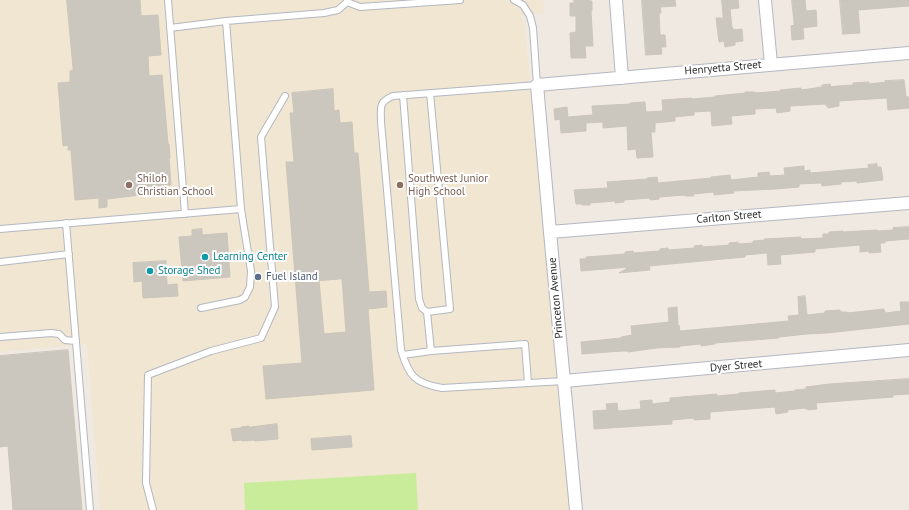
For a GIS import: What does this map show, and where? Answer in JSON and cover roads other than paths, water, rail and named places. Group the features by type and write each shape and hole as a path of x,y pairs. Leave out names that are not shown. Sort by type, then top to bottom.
{"street":[{"path":"616,0 622,78"},
{"path":"765,0 771,64"},
{"name":"Henryetta Street","path":"537,85 909,53"},
{"name":"Princeton Avenue","path":"537,85 576,510"},
{"name":"Carlton Street","path":"550,232 909,203"},
{"name":"Dyer Street","path":"564,381 909,350"}],"lane":[{"path":"168,0 185,214"},
{"path":"170,28 226,20 324,13 338,10 347,1 360,7 460,0"},
{"path":"514,0 522,6 530,16 537,85 393,96 386,99 381,105 382,138 401,350 407,366 416,379 428,386 442,388 564,381"},
{"path":"201,308 240,300 245,297 250,287 250,271 241,209 226,20"},
{"path":"427,312 450,309 430,93"},
{"path":"403,95 419,299 422,308 427,312 431,351"},
{"path":"153,510 146,483 148,375 211,351 261,338 275,307 261,137 285,96"},
{"path":"0,230 66,223 241,209"},
{"path":"66,223 90,510"},
{"path":"0,262 69,254"},
{"path":"0,337 51,333 59,334 65,340 76,341"},
{"path":"403,355 431,351 525,344 528,383"}],"place":[{"name":"Shiloh Christian School","path":"129,185"},
{"name":"Southwest Junior High School","path":"400,185"},
{"name":"Learning Center","path":"205,257"},
{"name":"Storage Shed","path":"150,271"},
{"name":"Fuel Island","path":"258,277"}]}
